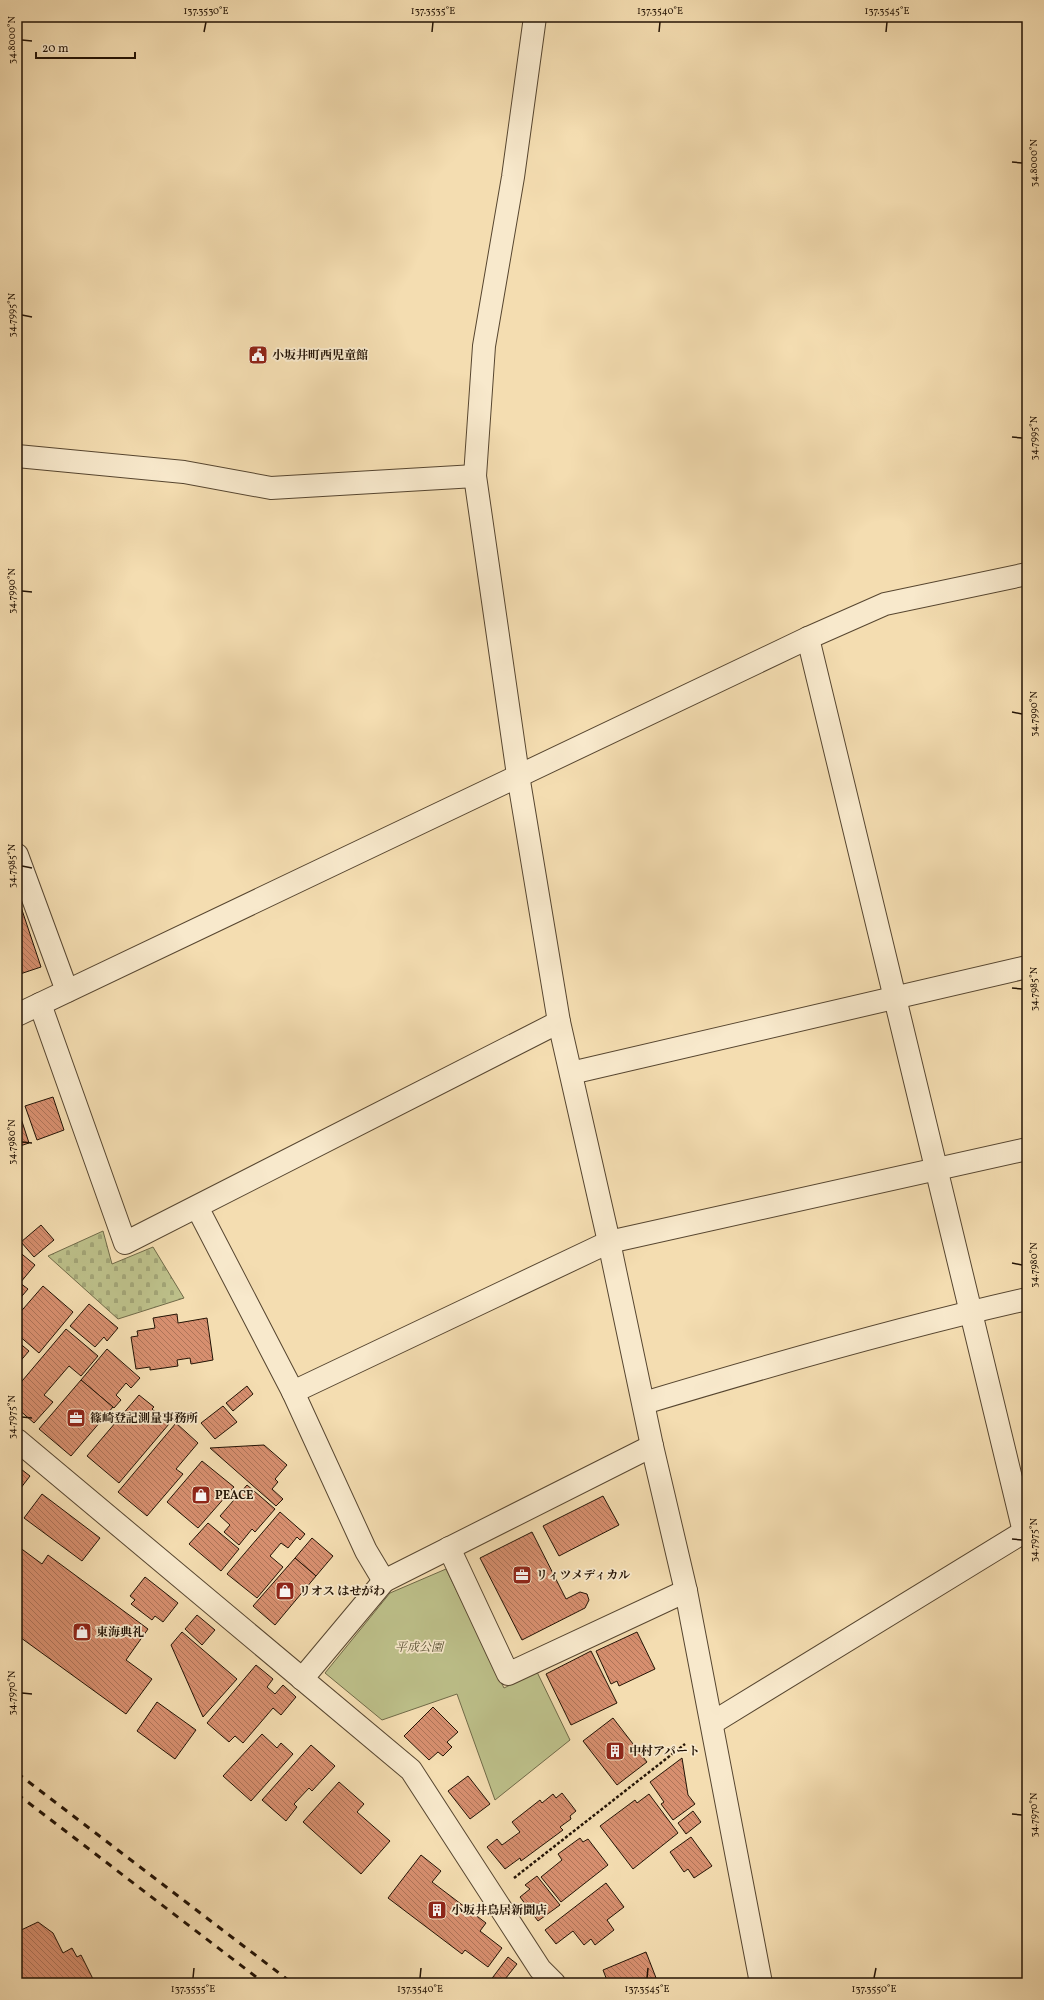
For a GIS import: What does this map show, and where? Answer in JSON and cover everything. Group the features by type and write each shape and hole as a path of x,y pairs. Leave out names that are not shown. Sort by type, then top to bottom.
{"street":[{"path":"535,17 513,177 484,346 475,476 518,775 560,1022 644,1403 652,1446 686,1591 761,1983"},
{"path":"17,456 184,472 272,488 475,476"},
{"path":"17,1015 518,775 808,638 885,604 1027,574"},
{"path":"712,1724 1025,1531 936,1170 808,638"},
{"path":"17,855 67,991"},
{"path":"571,1073 1027,967"},
{"path":"40,1004 125,1243 560,1022"},
{"path":"293,1392 609,1242 1027,1149"},
{"path":"197,1207 293,1392 366,1552 384,1581"},
{"path":"644,1403 752,1370 971,1312 1027,1299"},
{"path":"17,1440 411,1770 540,1969 554,1983"},
{"path":"302,1679 384,1581 652,1446"},
{"path":"449,1548 508,1674 686,1591"}],"path":[{"path":"492,1895 712,1724"}],"green space":[{"path":"103,1231 112,1264 153,1247 184,1298 118,1319 48,1256"},
{"name":"平成公園","path":"446,1569 504,1688 537,1672 570,1740 495,1800 457,1694 382,1720 325,1673 390,1593"}],"building":[{"path":"17,895 41,967 17,975"},
{"path":"53,1097 64,1130 37,1140 25,1106"},
{"path":"17,1106 29,1143 17,1147"},
{"path":"41,1225 54,1240 34,1257 21,1242"},
{"path":"17,1250 35,1265 20,1283 28,1289 17,1302"},
{"path":"43,1286 73,1312 39,1353 17,1334 17,1316"},
{"path":"89,1304 118,1328 107,1341 104,1337 95,1347 70,1326"},
{"path":"177,1314 178,1323 207,1318 213,1360 191,1364 190,1358 177,1360 178,1366 150,1370 150,1367 136,1369 131,1337 138,1336 137,1331 155,1328 153,1318"},
{"path":"66,1329 98,1356 81,1376 69,1366 44,1395 53,1402 34,1423 17,1408 17,1387"},
{"path":"17,1341 29,1351 17,1365"},
{"path":"107,1349 140,1378 131,1388 126,1383 116,1395 121,1400 114,1408 81,1380"},
{"name":"篠崎登記測量事務所","path":"81,1380 113,1407 71,1456 39,1429"},
{"path":"247,1386 253,1394 233,1411 226,1403"},
{"path":"139,1395 154,1407 152,1409 169,1424 119,1483 87,1456"},
{"path":"223,1406 237,1422 215,1439 201,1423"},
{"path":"176,1423 198,1443 176,1469 183,1474 147,1516 118,1492"},
{"path":"264,1445 287,1465 275,1479 278,1482 272,1489 283,1499 276,1506 210,1448"},
{"name":"PEACE","path":"202,1461 234,1487 198,1528 167,1502"},
{"path":"17,1466 30,1476 17,1493"},
{"path":"247,1485 275,1509 255,1532 252,1529 239,1545 224,1532 230,1525 220,1516"},
{"path":"42,1494 100,1538 82,1561 24,1518"},
{"path":"603,1496 619,1525 559,1556 543,1526"},
{"path":"280,1512 305,1534 300,1540 297,1537 288,1548 281,1543 270,1556 283,1567 257,1598 227,1574"},
{"path":"208,1523 239,1549 221,1571 189,1544"},
{"name":"リィツメディカル","path":"532,1532 566,1599 580,1592 587,1594 589,1600 585,1608 522,1640 480,1558"},
{"path":"312,1538 333,1556 316,1576 295,1558"},
{"name":"東海典礼","path":"19,1547 42,1564 48,1555 148,1629 126,1660 152,1679 126,1714 17,1635 17,1550"},
{"name":"リオス はせがわ","path":"295,1558 316,1576 275,1625 253,1606"},
{"path":"145,1577 178,1603 163,1622 155,1616 152,1620 131,1604 135,1600 130,1596"},
{"path":"197,1615 215,1630 202,1645 185,1629"},
{"path":"182,1632 237,1679 203,1717 171,1645"},
{"path":"637,1632 655,1669 619,1686 617,1681 611,1684 596,1651"},
{"path":"591,1651 617,1703 571,1725 546,1674"},
{"path":"256,1665 273,1679 267,1687 275,1694 283,1685 296,1697 281,1715 273,1708 243,1743 235,1736 229,1742 207,1723"},
{"path":"157,1702 196,1730 175,1759 137,1731"},
{"path":"433,1707 458,1732 447,1742 452,1747 443,1756 438,1752 429,1760 404,1736"},
{"name":"中村アパート","path":"613,1718 647,1762 617,1785 583,1741"},
{"path":"262,1734 277,1748 281,1743 293,1754 251,1801 223,1776"},
{"path":"311,1745 335,1766 312,1791 309,1788 294,1804 297,1807 286,1821 262,1800"},
{"path":"682,1758 688,1795 695,1804 673,1820 661,1804 664,1802 650,1782"},
{"path":"468,1776 490,1804 470,1819 448,1791"},
{"path":"339,1782 364,1804 357,1812 390,1841 361,1874 303,1822"},
{"path":"562,1793 576,1811 570,1816 571,1819 560,1827 563,1830 521,1861 520,1858 505,1869 487,1847 497,1839 502,1845 520,1832 512,1822 540,1800 542,1803 553,1794 556,1798"},
{"path":"649,1794 678,1833 633,1869 600,1826 635,1800 637,1803"},
{"path":"693,1811 701,1822 686,1834 678,1823"},
{"path":"691,1837 712,1866 694,1878 688,1869 684,1872 670,1852"},
{"path":"580,1838 583,1842 588,1839 608,1865 561,1902 541,1877 562,1860 558,1854"},
{"name":"小坂井鳥居新聞店","path":"421,1855 441,1871 432,1882 486,1923 480,1931 502,1948 488,1967 465,1950 462,1954 388,1898"},
{"path":"537,1876 560,1905 538,1921 520,1897 530,1889 525,1885"},
{"path":"606,1883 624,1907 607,1920 614,1930 595,1945 591,1939 584,1945 573,1931 556,1944 545,1930"},
{"path":"38,1922 53,1933 63,1953 72,1948 77,1957 81,1955 93,1979 86,1983 18,1983 17,1932"},
{"path":"646,1952 658,1983 608,1983 603,1970"},
{"path":"508,1957 517,1964 502,1983 492,1983 490,1981"}],"railway":[{"path":"17,1773 292,1983"},
{"path":"17,1794 264,1983"}],"place":[{"name":"小坂井町西児童館","path":"258,355"},
{"name":"篠崎登記測量事務所","path":"76,1418"},
{"name":"PEACE","path":"201,1495"},
{"name":"リィツメディカル","path":"522,1575"},
{"name":"リオス はせがわ","path":"285,1591"},
{"name":"東海典礼","path":"82,1632"},
{"name":"中村アパート","path":"615,1751"},
{"name":"小坂井鳥居新聞店","path":"437,1910"}]}
